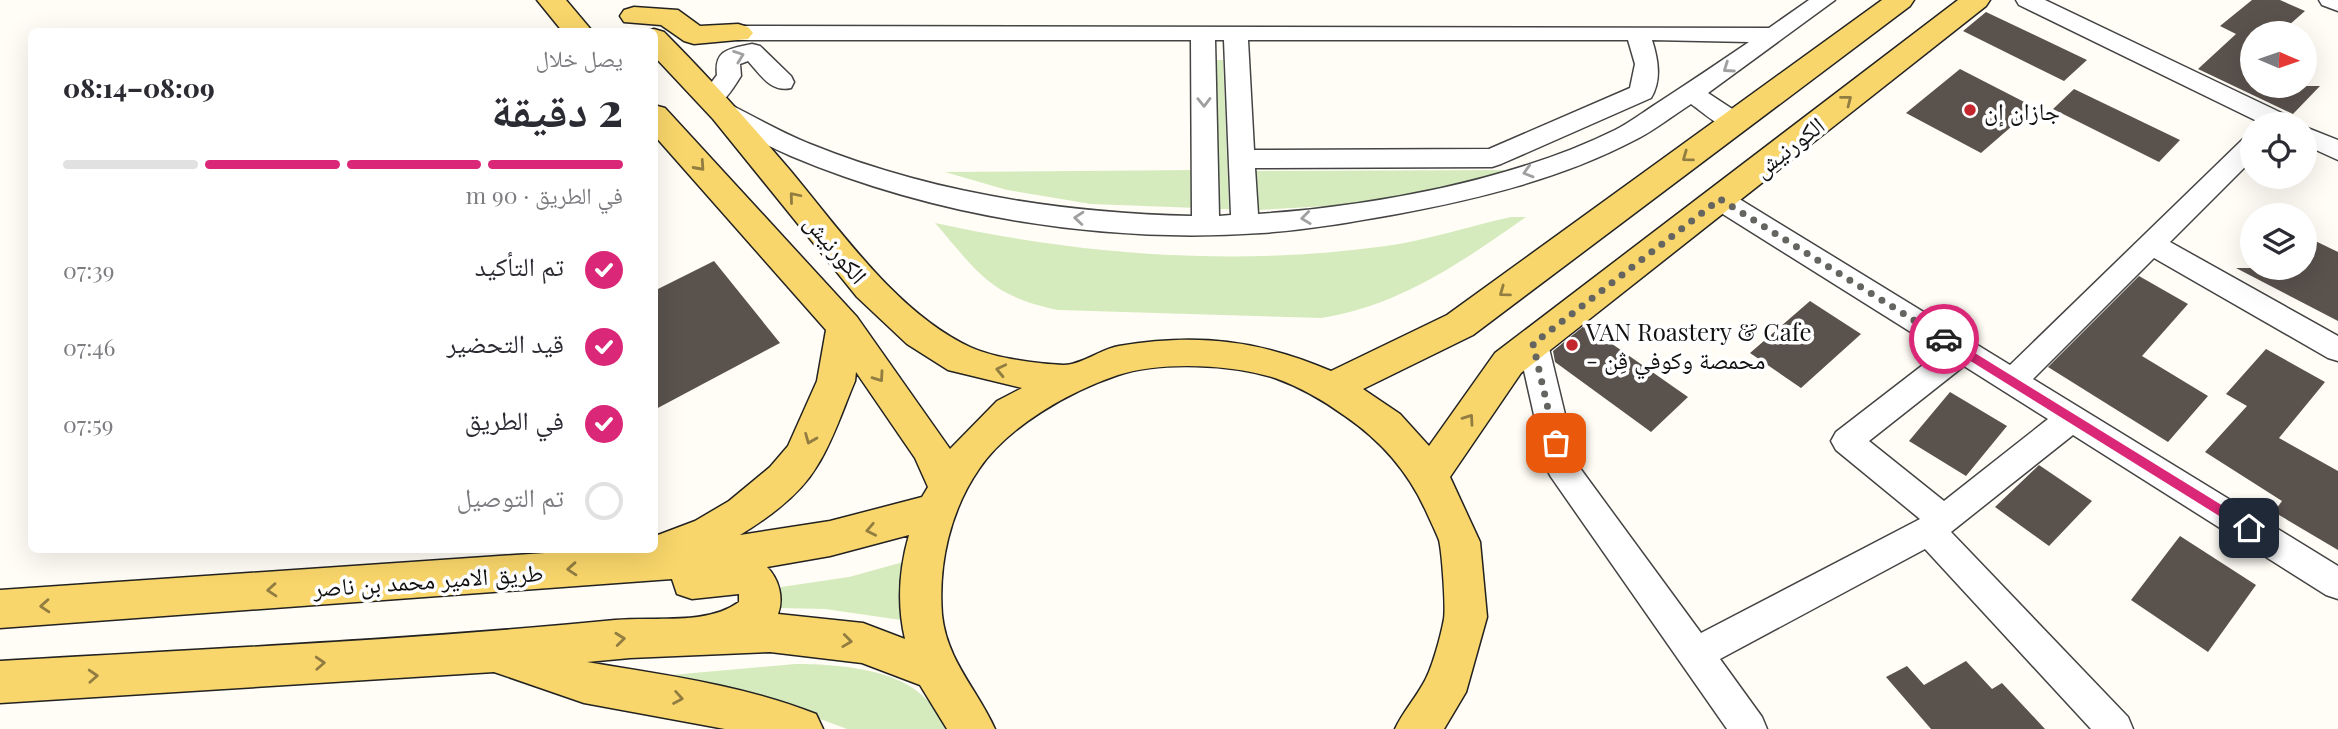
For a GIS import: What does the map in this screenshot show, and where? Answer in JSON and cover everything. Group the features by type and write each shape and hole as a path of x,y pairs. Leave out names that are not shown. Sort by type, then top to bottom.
{"main road":[{"path":"551,0 576,28"},
{"name":"الكورنيش","path":"1332,387 1460,325 1900,0"},
{"name":"الكورنيش","path":"1430,475 1508,363 1976,0"},
{"path":"639,21 668,16 694,34 738,33"},
{"name":"الكورنيش","path":"658,41 718,105 869,288 920,334 961,360 1012,372 1069,380"},
{"name":"الكورنيش","path":"658,120 844,327 931,450 942,499"},
{"path":"632,564 709,533 743,513 784,479 803,456 836,381 844,327"},
{"path":"972,729 935,671 921,616 922,562 942,499 966,456 1010,412 1069,380 1115,361 1170,352 1226,354 1281,365 1332,387 1387,425 1430,475 1460,542 1466,617 1444,692 1418,729"},
{"name":"طريق الامير محمد بن ناصر","path":"0,609 632,564 809,542 886,527 942,499"},
{"path":"632,564 663,584 739,576 755,581 762,594 760,608 754,616 747,624 709,635"},
{"path":"0,682 493,652 630,638 770,633 863,643 935,671"},
{"path":"493,652 584,682 711,704 800,729"}],"street":[{"path":"782,82 752,51 727,60 729,76 718,105 802,150 877,177 964,201 1062,216 1170,226 1245,224 1345,213 1441,197 1550,166 1621,137 1692,93 1774,35 1793,8 1824,0"},
{"path":"2027,0 2256,112"},
{"path":"2330,0 2338,4"},
{"path":"738,33 1774,35"},
{"path":"1203,33 1206,225"},
{"path":"1236,33 1245,224"},
{"path":"1242,159 1492,158 1642,92 1647,64 1638,33"},
{"path":"1692,93 1734,122"},
{"path":"2317,141 2338,151"},
{"path":"2012,381 2240,157"},
{"path":"1720,199 2338,583"},
{"path":"2151,244 2338,350"},
{"path":"1533,344 1562,468 1749,729"},
{"path":"1963,350 1846,441 1936,525 2115,729"},
{"path":"1695,654 1936,525 2072,418"}],"green space":[{"path":"1212,60 1223,60 1229,209 1217,209"},
{"path":"1197,170 1198,208 1091,204 1007,190 945,172"},
{"path":"1506,170 1446,190 1364,204 1257,210 1254,171"},
{"path":"1511,217 1526,217 1429,280 1377,303 1321,318 1058,310 1016,297 987,280 935,223 1102,250 1272,256 1386,246"},
{"path":"907,561 908,621 825,609 778,608 781,587 849,577"},
{"path":"795,664 866,670 901,681 928,701 945,729 847,729 780,704 671,675"}],"building":[{"path":"2252,0 2280,0 2305,11 2294,21 2240,21 2240,89 2198,69 2236,34 2220,26"},
{"path":"1986,12 2087,60 2064,81 1963,31"},
{"name":"جازان إن","path":"1960,69 2034,107 1981,153 1906,113"},
{"path":"2074,89 2180,140 2159,162 2053,109"},
{"path":"2259,98 2308,98 2295,112 2289,112"},
{"path":"2317,242 2338,252 2338,321 2259,280 2317,280"},
{"path":"714,261 780,343 658,408 658,289"},
{"path":"2139,276 2188,304 2142,356 2208,396 2168,442 2048,367"},
{"path":"1810,301 1861,334 1801,388 1750,353"},
{"path":"1585,325 1688,397 1651,432 1555,362 1553,351"},
{"path":"2266,349 2325,382 2279,438 2338,471 2338,550 2274,512 2282,501 2205,452 2247,406 2226,394"},
{"path":"1950,392 2007,426 1966,476 1909,441"},
{"path":"2039,465 2092,501 2049,546 1995,507"},
{"path":"2180,536 2256,585 2208,652 2131,600"},
{"path":"1966,661 1992,689 2002,683 2045,729 1931,729 1886,677 1907,666 1924,685"}],"way so far":[{"path":"1556,443 1533,344 1720,199 1944,339"}],"place":[{"name":"جازان إن","path":"1970,110"},
{"name":"VAN Roastery & Cafe - محمصة وكوفي ڤِن","path":"1572,345"}],"route":[{"path":"1944,339 2249,528"}]}
